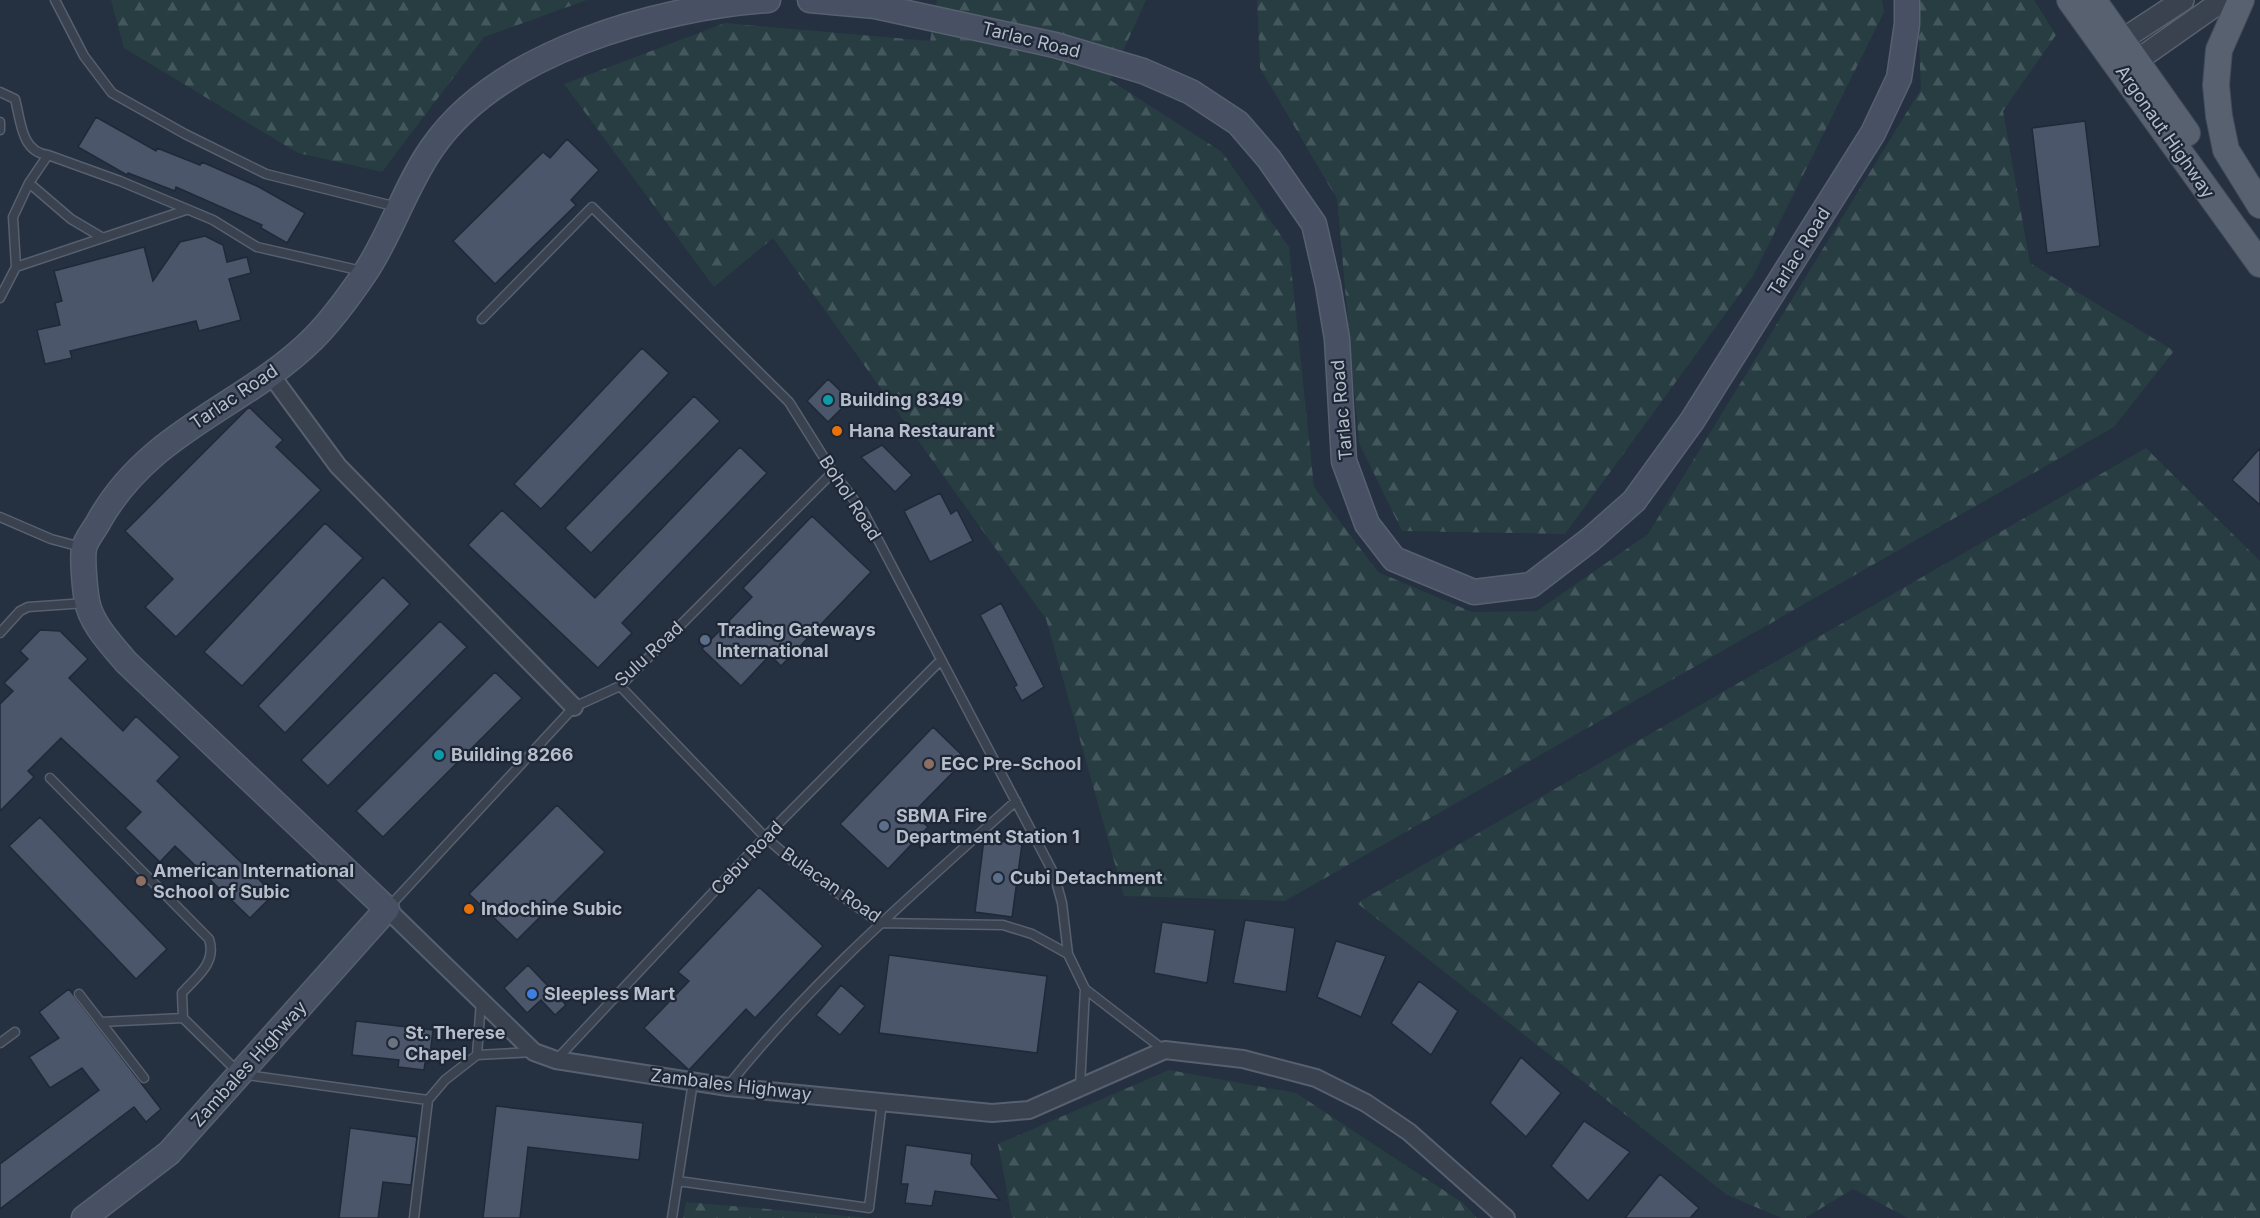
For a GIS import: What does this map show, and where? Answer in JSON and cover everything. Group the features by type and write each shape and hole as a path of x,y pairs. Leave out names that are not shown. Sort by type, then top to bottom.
{"main road":[{"name":"Tarlac Road","path":"84,548 111,499 135,471 183,431 271,375 314,338 366,272 398,207 431,148 451,124 512,74 580,42 648,22 734,2 768,0"},
{"name":"Tarlac Road","path":"810,0 875,6 1055,45 1143,71 1191,92 1238,123 1269,159 1314,224 1337,339 1344,461 1367,524 1394,559 1474,592 1531,585 1591,539 1634,501 1692,421 1873,133 1899,78 1907,24 1907,0"},
{"name":"Argonaut Highway","path":"2070,0 2114,46 2260,236"},
{"name":"Argonaut Highway","path":"2093,0 2114,46"},
{"path":"2241,0 2219,50 2216,85 2226,150 2260,205"},
{"name":"Argonaut Highway","path":"2130,66 2260,264"},
{"path":"84,548 87,603 103,634 126,662 387,909"},
{"name":"Zambales Highway","path":"84,1218 169,1153 387,909"}],"street":[{"path":"2114,46 2183,0"},
{"path":"2130,66 2223,0"},
{"path":"271,375 338,465 574,707"},
{"name":"Zambales Highway","path":"387,909 534,1052 556,1060 693,1082 992,1113 1029,1110 1165,1050"},
{"path":"1165,1050 1243,1059 1316,1078 1366,1103 1409,1132 1506,1218"}],"lane":[{"path":"55,0 84,56 112,93 185,134 266,174 398,207"},
{"path":"0,92 15,99 26,144 32,150 120,181 213,220 257,247 366,272"},
{"path":"0,122 0,130"},
{"path":"0,298 15,267 13,217 29,183 48,155"},
{"path":"29,183 71,219 103,238"},
{"name":"Bohol Road","path":"482,319 592,207 789,402 833,472 864,513 1054,874 1062,903 1068,954 1085,988 1165,1050"},
{"path":"15,267 186,210"},
{"name":"Sulu Road","path":"387,909 574,707 620,686 833,472"},
{"path":"0,516 51,538 84,548"},
{"path":"0,633 20,611 28,607 87,603"},
{"name":"Cebu Road","path":"556,1060 765,837 941,660"},
{"name":"Bulacan Road","path":"620,686 765,837 794,862 880,923 1003,925 1032,933 1068,954"},
{"path":"50,778 209,939 213,949 210,962 182,993 183,1018 240,1074 428,1100"},
{"path":"728,1086 770,1033 880,923 1016,801"},
{"name":"Bohol Road","path":"1080,1088 1085,988"},
{"path":"80,994 144,1078"},
{"path":"477,1054 481,1000"},
{"path":"101,1022 183,1018"},
{"path":"0,1043 15,1032"},
{"path":"414,1218 428,1100 445,1080 477,1054 534,1052"},
{"path":"672,1218 693,1082"},
{"path":"678,1181 868,1208 882,1102"}],"green space":[{"path":"111,0 587,0 484,37 382,172 298,153 124,48"},
{"path":"937,0 1146,0 1110,80 1222,152 1289,247 1314,487 1378,572 1472,612 1537,611 1648,534 1921,89 1917,0 2034,0 2056,35 2003,111 2030,263 2174,351 2114,427 1285,901 1124,896 1046,619 773,238 714,287 564,84 725,23 930,41"},
{"path":"1257,0 1882,0 1884,12 1753,276 1565,534 1402,531 1359,443 1337,199 1260,68"},
{"path":"2146,448 2260,561 2260,1218 1908,1218 1853,1189 1805,1218 1782,1218 1727,1195 1357,903"},
{"path":"1169,1070 1296,1093 1463,1203 1477,1218 1012,1218 998,1144"},
{"path":"686,1202 871,1218 683,1218"}],"building":[{"path":"96,117 156,151 157,148 200,165 202,162 259,187 305,213 287,243 261,228 262,225 176,187 175,191 128,173 127,175 78,147"},
{"path":"2085,121 2100,246 2047,253 2032,128"},
{"path":"567,139 599,170 571,200 576,205 495,284 453,241 543,152 550,158"},
{"path":"205,236 223,245 227,262 247,257 251,273 229,279 241,320 199,331 196,321 70,351 72,358 45,364 37,330 60,325 55,303 62,301 54,271 144,247 153,281 180,242"},
{"path":"642,348 669,373 541,509 514,484"},
{"name":"Building 8349","path":"828,379 850,400 828,422 807,401"},
{"path":"694,396 720,421 591,553 565,528"},
{"path":"249,407 283,440 276,447 321,490 176,637 145,607 173,579 125,531"},
{"path":"882,445 912,475 895,492 861,457"},
{"path":"740,447 767,473 622,623 632,633 598,668 468,545 502,510 595,598"},
{"path":"2260,448 2260,505 2232,480"},
{"path":"940,493 951,514 957,510 973,541 930,562 904,511"},
{"path":"812,516 871,572 781,666 770,655 741,686 702,649 752,597 743,588"},
{"path":"325,523 363,558 242,686 204,652"},
{"path":"383,577 410,604 285,733 258,706"},
{"path":"1001,603 1044,687 1022,701 1014,687 1017,685 980,615"},
{"path":"440,621 467,647 328,786 301,760"},
{"path":"40,630 60,631 88,659 69,678 123,731 136,716 180,757 157,781 274,894 250,918 175,846 160,862 125,828 141,812 61,738 28,771 34,777 0,811 0,704 13,691 4,683 28,659 20,651"},
{"name":"Building 8266","path":"495,672 522,698 383,837 356,811"},
{"path":"933,727 966,759 913,813 928,827 888,869 840,824"},
{"path":"557,805 605,852 517,940 469,894"},
{"path":"40,817 167,949 136,979 9,846"},
{"name":"Cubi Detachment","path":"984,839 1022,844 1012,917 975,912"},
{"path":"759,887 823,946 755,1018 746,1009 689,1070 644,1028 689,981 678,972"},
{"path":"1245,920 1295,928 1286,992 1233,983"},
{"path":"1162,922 1215,930 1207,983 1154,973"},
{"path":"1336,941 1386,956 1361,1017 1317,997"},
{"path":"889,955 1047,976 1037,1053 879,1033"},
{"name":"Sleepless Mart","path":"528,965 566,1005 555,1015 541,1000 527,1013 504,988"},
{"path":"1419,981 1458,1011 1431,1055 1391,1023"},
{"path":"841,985 865,1006 840,1035 816,1015"},
{"path":"69,989 161,1109 146,1122 134,1107 0,1209 0,1164 99,1090 82,1068 50,1088 29,1057 59,1038 39,1012"},
{"name":"St. Therese Chapel","path":"356,1021 433,1030 429,1063 425,1063 424,1070 398,1067 399,1060 352,1055"},
{"path":"1521,1057 1561,1093 1526,1137 1490,1103"},
{"path":"496,1106 643,1123 639,1160 528,1147 520,1218 483,1218"},
{"path":"1584,1121 1630,1152 1588,1201 1551,1166"},
{"path":"350,1128 417,1137 411,1185 383,1182 378,1218 339,1218"},
{"path":"906,1145 972,1154 971,1164 1000,1200 935,1191 932,1206 905,1203 908,1184 901,1184"},
{"path":"1660,1174 1699,1208 1690,1218 1625,1218"}],"place":[{"name":"Building 8349","path":"828,400"},
{"name":"Hana Restaurant","path":"837,431"},
{"name":"Trading Gateways International","path":"705,640"},
{"name":"Building 8266","path":"439,755"},
{"name":"EGC Pre-School","path":"929,764"},
{"name":"SBMA Fire Department Station 1","path":"884,826"},
{"name":"Cubi Detachment","path":"998,878"},
{"name":"American International School of Subic","path":"141,881"},
{"name":"Indochine Subic","path":"469,909"},
{"name":"Sleepless Mart","path":"532,994"},
{"name":"St. Therese Chapel","path":"393,1043"}]}
